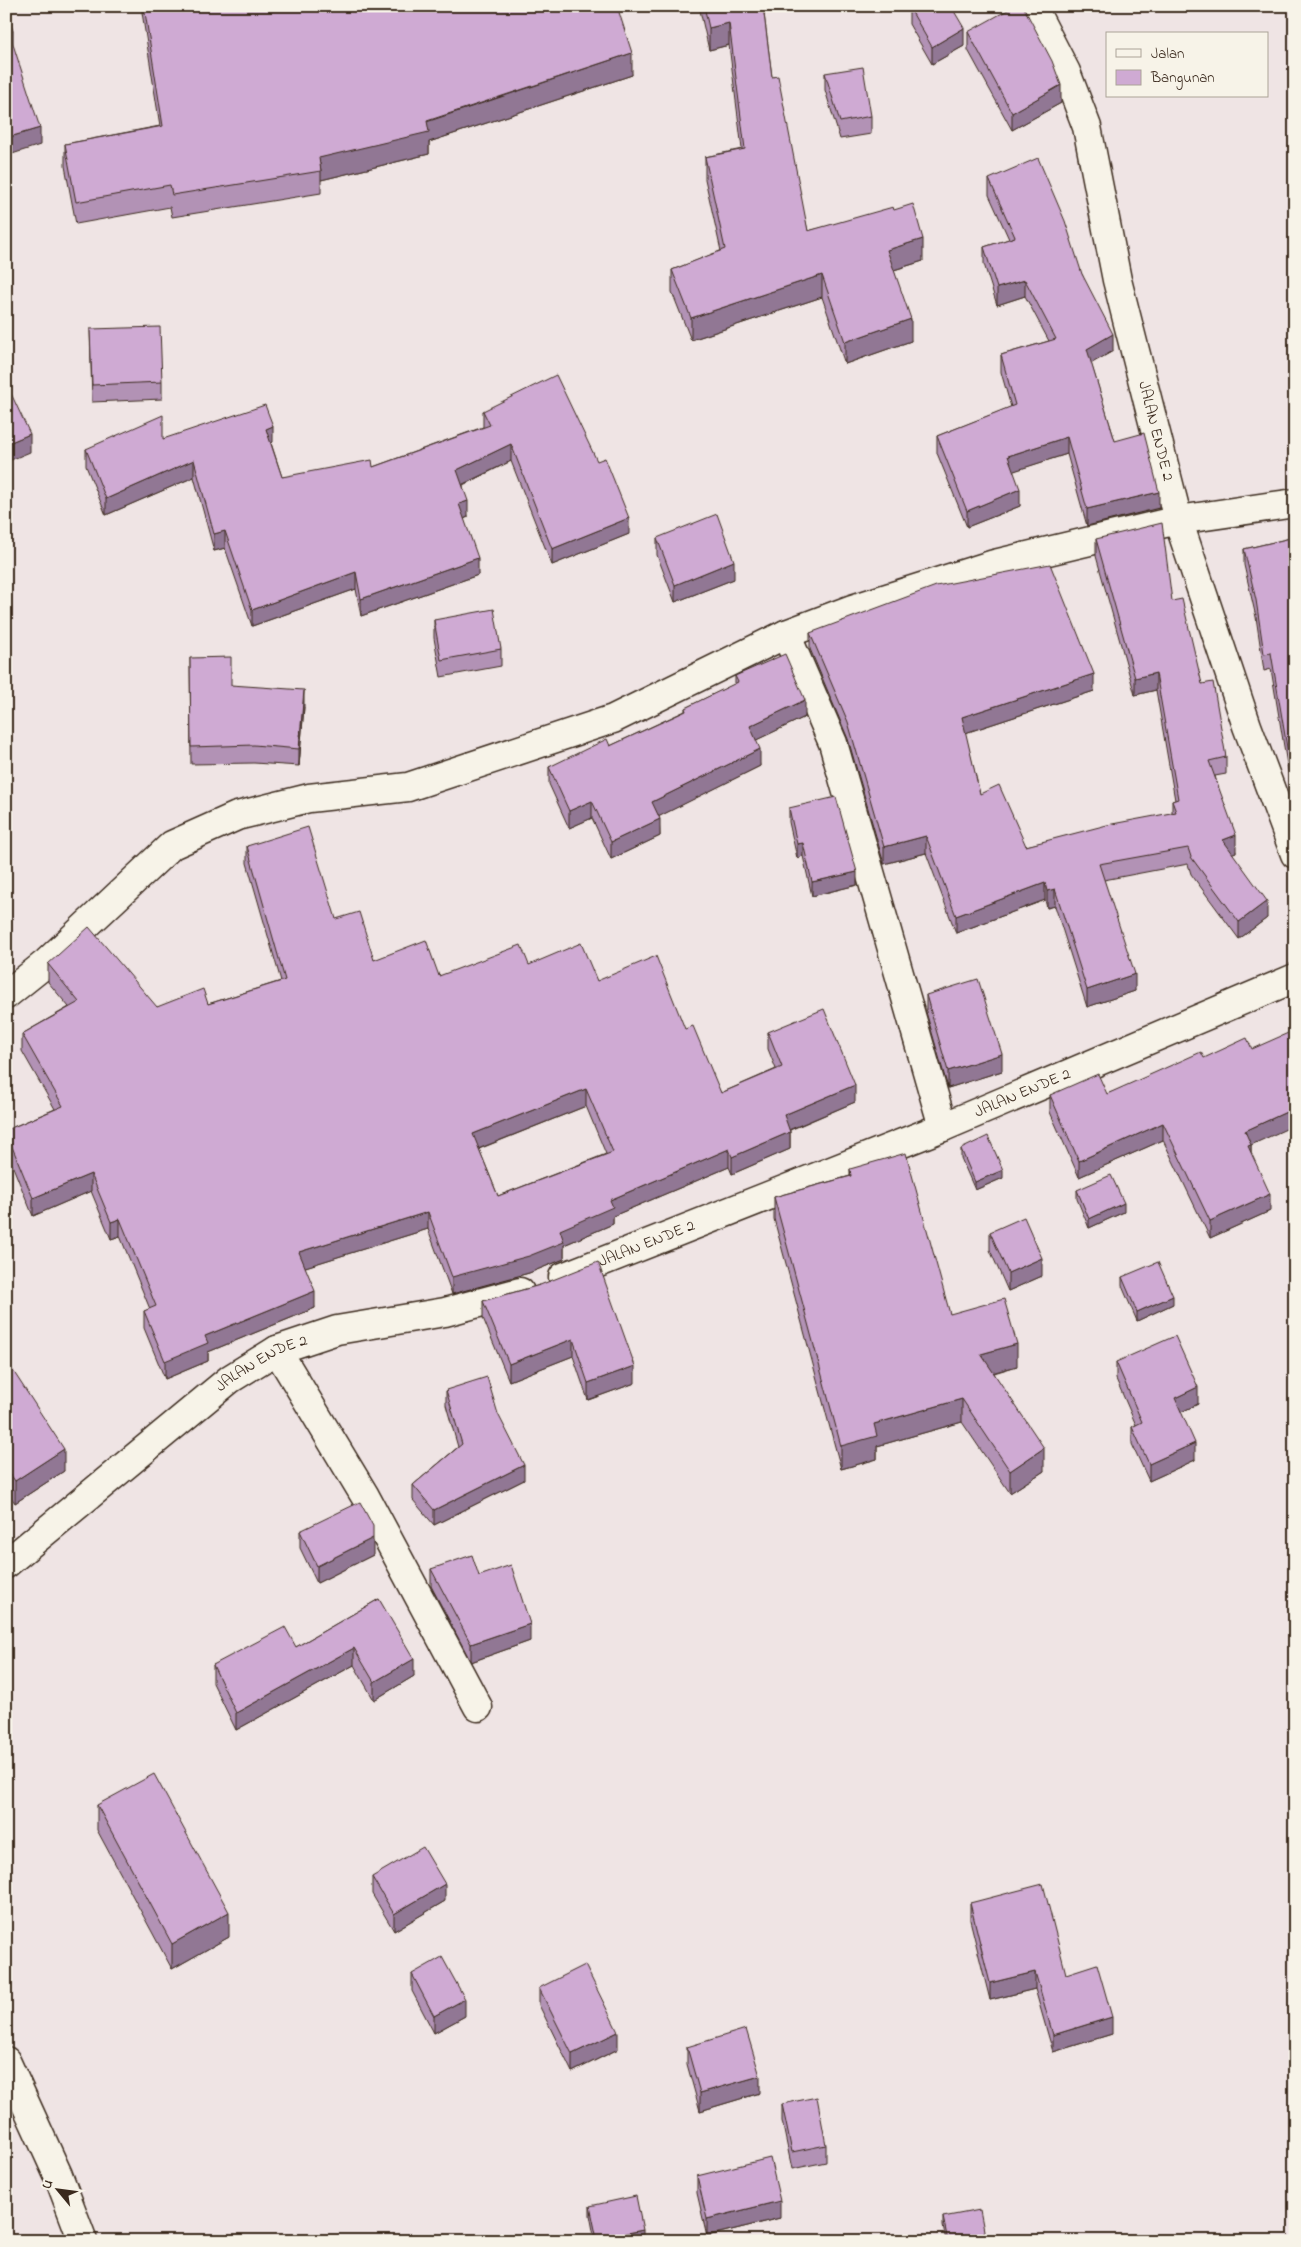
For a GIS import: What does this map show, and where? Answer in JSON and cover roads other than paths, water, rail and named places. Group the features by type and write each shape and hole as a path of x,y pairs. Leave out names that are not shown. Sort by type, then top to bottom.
{"street":[{"name":"JALAN ENDE 2","path":"1032,6 1066,72 1087,127 1117,280 1178,520 1247,726 1295,854"},
{"path":"6,995 46,963 172,845 237,816 309,798 408,787 613,719 786,634 852,609 994,564 1178,520 1295,503"},
{"path":"786,634 833,742 944,1127"},
{"name":"JALAN ENDE 2","path":"6,1564 230,1379 277,1350 337,1330 445,1312 534,1288 944,1127 1295,978"},
{"path":"277,1350 365,1496 478,1707"},
{"path":"6,2062 58,2175 83,2241"}]}
